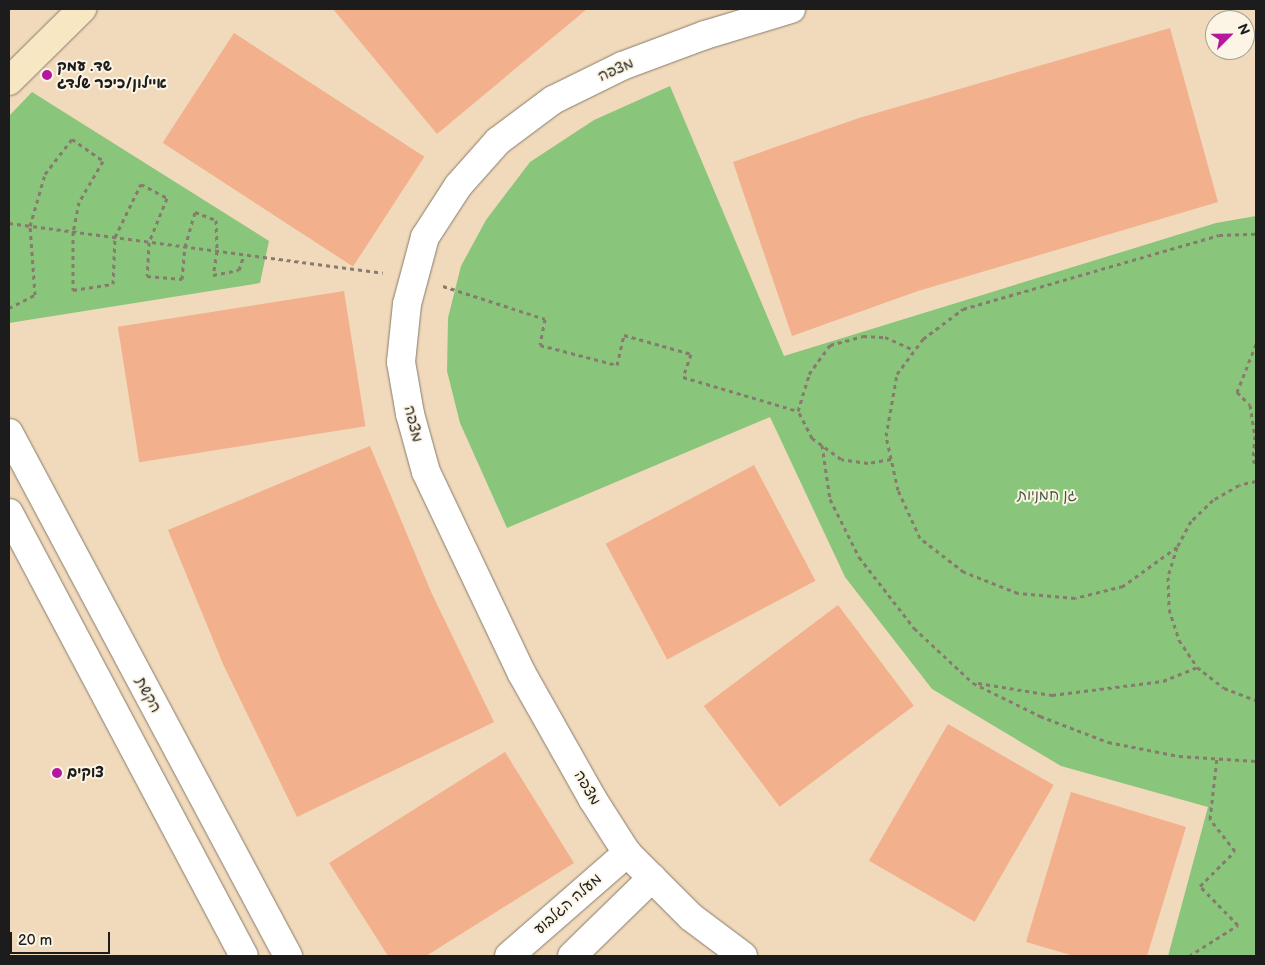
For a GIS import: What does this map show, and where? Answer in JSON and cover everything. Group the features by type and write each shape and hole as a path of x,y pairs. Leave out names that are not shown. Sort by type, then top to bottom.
{"main road":[{"path":"9,81 82,9"}],"street":[{"name":"מצפה","path":"743,956 691,917 627,853 522,674 426,472 410,414 401,362 407,304 425,238 458,186 498,141 553,100 622,66 705,35 791,9"},
{"name":"הקשת","path":"9,433 288,956"},
{"path":"9,513 244,956"},
{"name":"מעלה הגלבוע","path":"509,956 627,853"},
{"path":"572,956 652,878"}],"path":[{"path":"9,308 35,295 30,226 45,174 72,139 103,161 79,202 73,232 73,290 114,284 115,237 141,184 167,198 149,242 148,276 182,279 185,247 195,212 216,220 218,251 213,274 239,270 244,255"},
{"path":"9,223 414,277 545,319 540,345 617,365 624,336 691,354 683,377 798,411"},
{"path":"1176,547 1144,574 1123,586 1075,598 1018,593 964,572 920,538 898,490 886,436 897,374 923,339 963,308 1219,235 1256,234"},
{"path":"891,459 868,463 841,459 812,438 798,411 809,374 830,345 863,336 885,337 914,350"},
{"path":"1256,344 1237,392 1250,405 1255,436 1253,460 1256,464"},
{"path":"822,445 830,500 858,558 914,628 973,683 1040,716 1108,742 1179,756 1256,761"},
{"path":"1256,481 1239,485 1213,500 1191,521 1176,547 1168,578 1169,609 1179,640 1197,666 1224,688 1256,700"},
{"path":"973,683 1052,695 1163,682 1197,666"},
{"path":"1189,956 1238,925 1200,886 1235,851 1210,819 1217,758"}],"green space":[{"name":"גן חמניות","path":"670,86 784,356 1216,223 1256,216 1256,956 1168,956 1208,807 1061,766 932,689 845,577 770,417 507,528 460,423 447,371 448,318 461,266 486,220 530,162 594,120"},
{"path":"32,92 269,241 260,283 9,323 9,116"}],"building":[{"path":"333,9 587,9 437,134"},
{"path":"1170,28 1218,202 918,291 792,336 733,162 859,118"},
{"path":"234,33 424,157 353,266 163,143"},
{"path":"344,291 365,426 139,462 118,327"},
{"path":"370,446 432,594 494,722 297,817 223,664 168,530"},
{"path":"754,465 816,581 667,660 606,544"},
{"path":"838,605 914,706 780,807 704,706"},
{"path":"948,724 1054,785 975,922 869,861"},
{"path":"505,752 574,863 426,956 388,956 329,863"},
{"path":"1071,792 1186,827 1147,956 1074,956 1026,942"}],"place":[{"name":"שד. עמק איילון/כיכר שלדג","path":"47,75"},
{"name":"צוקים","path":"57,773"}]}
